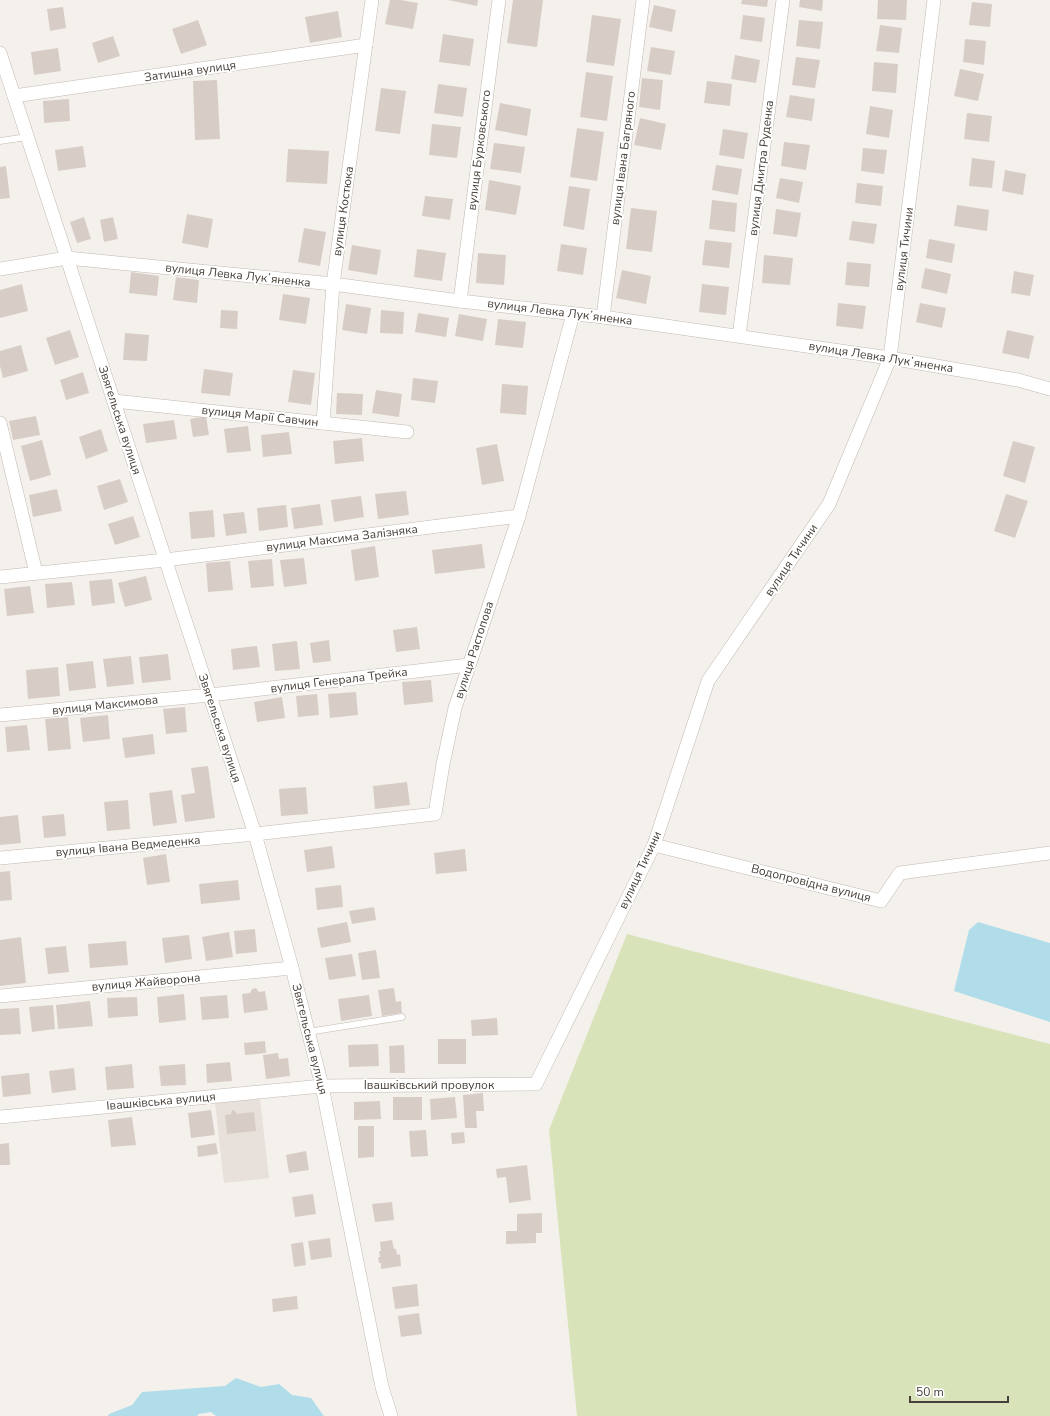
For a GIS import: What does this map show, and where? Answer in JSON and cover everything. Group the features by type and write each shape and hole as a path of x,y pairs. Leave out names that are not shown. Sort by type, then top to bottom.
{"street":[{"name":"вулиця Костюка","path":"323,423 333,284 372,0"},
{"name":"вулиця Бурковського","path":"460,301 499,0"},
{"name":"вулиця Івана Багряного","path":"603,316 642,0"},
{"name":"вулиця Дмитра Руденка","path":"739,336 783,0"},
{"name":"вулиця Тичини","path":"536,1084 654,844 708,681 829,504 890,358 934,0"},
{"name":"Затишна вулиця","path":"14,96 366,45"},
{"name":"Звягельська вулиця","path":"0,53 255,834 292,968 322,1086 382,1386 391,1416"},
{"name":"вулиця Левка Лукʼяненка","path":"0,269 67,258 333,284 460,301 603,316 890,358 1018,380 1050,389"},
{"name":"вулиця Растопова","path":"255,834 435,814 443,764 455,708 519,516 573,314"},
{"name":"вулиця Марії Савчин","path":"114,401 407,432"},
{"path":"0,424 36,573"},
{"name":"вулиця Максима Залізняка","path":"0,577 165,560 519,516"},
{"name":"вулиця Генерала Трейка","path":"210,695 469,665"},
{"name":"вулиця Максимова","path":"0,715 210,695"},
{"name":"вулиця Івана Ведмеденка","path":"0,858 255,834"},
{"name":"Водопровідна вулиця","path":"654,844 881,901 900,873 1050,853"},
{"name":"вулиця Жайворона","path":"0,996 292,968"},
{"name":"Івашківський провулок","path":"322,1086 536,1084"},
{"name":"Івашківська вулиця","path":"0,1117 322,1086"}],"lane":[{"path":"0,142 27,137"},
{"path":"308,1032 402,1017"}],"shaded area":[{"path":"260,1098 269,1178 224,1183 215,1103"}],"green space":[{"path":"627,934 1050,1044 1050,1416 577,1416 549,1130"}],"water":[{"path":"978,922 1050,943 1050,1022 954,991 969,930"},
{"path":"236,1378 261,1387 279,1384 292,1395 311,1398 324,1416 216,1416 211,1412 199,1414 197,1416 108,1416 109,1414 132,1405 142,1392 225,1386"}],"building":[{"path":"390,0 418,3 413,29 385,24"},
{"path":"448,0 478,0 477,6"},
{"path":"513,0 543,0 537,47 507,43"},
{"path":"742,0 768,0 767,7 741,4"},
{"path":"800,0 823,0 822,11 799,7"},
{"path":"878,0 907,0 906,20 877,19"},
{"path":"972,2 992,4 990,27 969,25"},
{"path":"654,5 676,10 672,32 649,27"},
{"path":"63,7 66,28 50,31 47,9"},
{"path":"338,11 342,37 310,43 305,17"},
{"path":"592,15 621,19 614,66 586,62"},
{"path":"743,15 765,18 762,42 740,39"},
{"path":"198,20 207,45 181,54 172,29"},
{"path":"799,20 823,22 820,49 796,46"},
{"path":"880,25 902,28 899,53 876,51"},
{"path":"443,34 474,39 470,66 439,62"},
{"path":"113,36 120,56 98,63 92,43"},
{"path":"965,39 986,41 984,65 963,62"},
{"path":"651,47 675,51 671,75 647,71"},
{"path":"58,48 61,71 34,75 31,52"},
{"path":"735,55 760,60 756,83 731,79"},
{"path":"796,57 820,60 815,88 792,85"},
{"path":"874,62 898,64 896,93 872,91"},
{"path":"960,69 984,74 978,101 954,96"},
{"path":"586,72 613,76 607,121 580,117"},
{"path":"642,78 663,80 660,110 639,107"},
{"path":"217,80 220,139 195,140 193,81"},
{"path":"707,81 732,84 730,106 704,103"},
{"path":"438,84 467,88 463,117 434,113"},
{"path":"381,88 406,91 400,134 375,131"},
{"path":"790,95 815,99 812,121 786,117"},
{"path":"69,99 70,121 44,123 43,101"},
{"path":"500,103 531,109 527,136 495,130"},
{"path":"870,106 893,110 889,138 866,134"},
{"path":"967,113 992,116 989,142 964,139"},
{"path":"640,118 666,124 661,150 634,145"},
{"path":"432,124 461,127 457,158 429,155"},
{"path":"577,128 604,132 597,181 570,177"},
{"path":"723,129 748,133 744,159 719,155"},
{"path":"784,142 810,145 806,170 781,166"},
{"path":"494,143 525,147 521,173 490,169"},
{"path":"83,146 86,167 58,171 55,150"},
{"path":"863,148 887,150 884,174 861,171"},
{"path":"288,149 329,151 327,184 286,182"},
{"path":"972,158 995,161 992,188 969,186"},
{"path":"716,165 742,169 738,195 712,190"},
{"path":"6,166 10,198 0,199 0,167"},
{"path":"1005,170 1026,174 1023,195 1002,191"},
{"path":"780,178 803,182 799,203 776,198"},
{"path":"489,180 521,186 516,215 485,210"},
{"path":"857,183 883,186 881,206 855,203"},
{"path":"569,186 590,189 584,230 563,226"},
{"path":"425,196 453,199 450,220 422,216"},
{"path":"712,200 737,203 735,232 709,229"},
{"path":"957,205 989,210 987,231 954,226"},
{"path":"631,208 657,211 652,252 626,249"},
{"path":"776,209 801,213 797,237 773,234"},
{"path":"187,214 213,219 208,248 182,243"},
{"path":"84,217 91,239 77,243 70,222"},
{"path":"113,217 118,239 104,242 100,220"},
{"path":"852,221 877,224 874,244 849,240"},
{"path":"304,228 326,232 320,266 298,262"},
{"path":"929,239 955,244 952,263 926,258"},
{"path":"705,240 732,243 729,268 702,265"},
{"path":"561,244 587,248 583,275 557,271"},
{"path":"352,245 381,250 377,275 348,270"},
{"path":"417,249 446,253 442,281 414,277"},
{"path":"478,253 506,255 504,285 476,283"},
{"path":"764,255 793,258 790,285 762,283"},
{"path":"847,262 871,264 869,287 845,285"},
{"path":"925,268 951,274 947,294 921,288"},
{"path":"622,270 651,276 646,304 616,298"},
{"path":"1014,271 1034,275 1030,296 1011,293"},
{"path":"131,272 159,276 157,296 129,293"},
{"path":"176,277 199,280 197,303 173,300"},
{"path":"22,284 28,311 0,318 0,290"},
{"path":"702,284 729,287 726,315 699,312"},
{"path":"283,294 310,298 306,324 279,320"},
{"path":"838,303 866,306 863,329 836,326"},
{"path":"920,303 946,308 942,328 916,322"},
{"path":"346,304 371,308 367,334 342,330"},
{"path":"221,310 238,311 237,329 220,328"},
{"path":"381,310 404,312 403,334 380,333"},
{"path":"418,313 449,318 446,337 415,332"},
{"path":"459,314 487,319 483,341 455,336"},
{"path":"498,319 526,322 523,348 495,345"},
{"path":"70,330 79,357 55,365 46,338"},
{"path":"1007,330 1034,336 1029,359 1002,353"},
{"path":"125,333 149,335 147,361 123,360"},
{"path":"21,345 28,371 3,378 0,366 0,351"},
{"path":"204,369 233,373 230,396 201,393"},
{"path":"293,370 315,373 311,405 288,402"},
{"path":"83,372 89,393 66,400 60,380"},
{"path":"413,378 438,381 435,403 411,400"},
{"path":"502,384 528,386 526,415 500,413"},
{"path":"376,390 402,394 399,417 372,413"},
{"path":"337,393 363,394 362,415 336,414"},
{"path":"36,416 40,435 13,440 9,421"},
{"path":"206,416 209,435 193,437 190,419"},
{"path":"174,420 177,439 146,443 143,424"},
{"path":"248,426 251,451 227,453 224,429"},
{"path":"101,429 108,451 86,459 79,437"},
{"path":"289,432 292,454 263,457 261,435"},
{"path":"362,438 364,461 335,464 333,441"},
{"path":"42,440 51,475 30,481 21,446"},
{"path":"1013,441 1035,447 1025,483 1003,476"},
{"path":"497,444 504,481 482,485 476,448"},
{"path":"120,479 128,502 104,510 97,486"},
{"path":"57,489 62,511 33,517 29,495"},
{"path":"406,491 409,515 378,519 375,494"},
{"path":"1006,494 1028,501 1015,538 994,531"},
{"path":"361,496 364,517 334,522 331,500"},
{"path":"320,504 323,525 294,529 291,508"},
{"path":"286,505 288,527 259,531 257,508"},
{"path":"213,510 215,537 191,539 189,512"},
{"path":"244,512 247,533 226,536 223,514"},
{"path":"133,516 140,537 115,545 108,524"},
{"path":"482,544 485,568 435,574 432,550"},
{"path":"375,546 379,577 355,581 351,550"},
{"path":"304,558 307,584 284,587 280,560"},
{"path":"272,559 274,586 251,588 248,561"},
{"path":"230,561 233,590 208,592 206,563"},
{"path":"146,576 152,600 125,607 118,583"},
{"path":"112,579 115,603 92,606 89,581"},
{"path":"72,582 75,605 47,608 45,584"},
{"path":"30,586 34,613 7,616 4,589"},
{"path":"417,627 420,649 396,652 393,630"},
{"path":"329,640 331,661 313,663 310,643"},
{"path":"297,641 300,669 275,671 272,644"},
{"path":"257,646 260,667 233,670 231,649"},
{"path":"168,654 171,680 142,683 139,657"},
{"path":"131,656 134,684 107,687 103,659"},
{"path":"93,661 96,688 69,691 66,664"},
{"path":"58,667 60,696 28,699 26,670"},
{"path":"431,680 433,702 404,705 402,682"},
{"path":"356,692 358,715 330,718 328,694"},
{"path":"317,694 319,715 298,717 296,696"},
{"path":"282,697 285,718 257,722 254,702"},
{"path":"185,707 187,732 166,734 163,709"},
{"path":"108,715 110,739 83,742 80,718"},
{"path":"68,717 71,749 48,751 45,719"},
{"path":"27,725 30,750 7,752 5,727"},
{"path":"153,734 155,754 125,758 122,738"},
{"path":"208,766 215,818 185,822 181,795 195,793 191,768"},
{"path":"407,782 410,805 375,809 373,786"},
{"path":"306,787 308,814 281,816 279,789"},
{"path":"172,790 177,823 153,826 149,793"},
{"path":"128,800 130,829 107,831 104,802"},
{"path":"64,814 66,836 44,838 42,816"},
{"path":"18,815 21,843 0,845 0,817"},
{"path":"332,846 335,868 307,872 304,850"},
{"path":"465,849 467,871 436,874 434,853"},
{"path":"166,854 170,882 147,885 143,858"},
{"path":"10,871 12,900 0,901 0,872"},
{"path":"238,880 240,900 201,904 199,884"},
{"path":"341,885 343,907 317,910 315,888"},
{"path":"374,907 376,920 352,924 349,911"},
{"path":"347,922 351,942 321,948 317,928"},
{"path":"255,929 257,952 236,954 234,931"},
{"path":"229,932 233,957 206,961 202,937"},
{"path":"189,935 192,959 165,963 162,938"},
{"path":"21,937 26,983 0,986 0,940"},
{"path":"126,941 128,965 90,968 88,944"},
{"path":"66,946 69,972 48,974 45,948"},
{"path":"376,950 380,978 362,980 358,953"},
{"path":"352,954 356,976 329,980 325,958"},
{"path":"256,988 259,992 265,991 268,1010 244,1013 242,994 250,993 252,989"},
{"path":"394,988 396,1002 401,1001 402,1013 382,1016 378,990"},
{"path":"184,994 186,1020 159,1023 157,997"},
{"path":"227,995 229,1018 202,1020 200,997"},
{"path":"369,995 372,1016 341,1021 338,999"},
{"path":"137,997 138,1016 108,1018 107,998"},
{"path":"90,1001 93,1026 58,1029 56,1005"},
{"path":"53,1005 55,1029 32,1032 29,1007"},
{"path":"19,1008 21,1034 0,1035 0,1009"},
{"path":"497,1018 498,1035 472,1036 471,1020"},
{"path":"438,1039 466,1039 466,1064 438,1064"},
{"path":"265,1041 266,1053 245,1055 244,1043"},
{"path":"378,1044 379,1066 349,1067 348,1045"},
{"path":"404,1045 405,1073 390,1073 389,1046"},
{"path":"278,1053 279,1059 288,1058 290,1076 266,1079 263,1055"},
{"path":"230,1062 232,1081 207,1083 206,1064"},
{"path":"132,1064 134,1088 107,1090 105,1067"},
{"path":"185,1064 186,1085 161,1086 159,1066"},
{"path":"74,1068 76,1090 52,1093 49,1071"},
{"path":"29,1073 31,1094 3,1097 1,1076"},
{"path":"483,1093 484,1111 476,1111 477,1128 465,1128 463,1095"},
{"path":"393,1097 422,1097 422,1120 393,1120"},
{"path":"455,1097 457,1118 431,1120 430,1099"},
{"path":"380,1101 381,1119 354,1120 354,1102"},
{"path":"211,1110 215,1135 191,1138 188,1113"},
{"path":"232,1110 234,1110 237,1114 254,1112 256,1131 227,1134 225,1115 231,1114"},
{"path":"132,1117 136,1145 111,1147 108,1120"},
{"path":"358,1126 374,1126 374,1157 358,1158"},
{"path":"426,1130 428,1156 411,1157 409,1131"},
{"path":"464,1132 465,1143 452,1144 451,1133"},
{"path":"9,1143 10,1165 0,1165 0,1144"},
{"path":"216,1143 218,1154 198,1157 197,1146"},
{"path":"306,1151 309,1170 289,1173 286,1155"},
{"path":"527,1165 531,1200 509,1203 506,1177 497,1178 496,1169"},
{"path":"313,1194 316,1214 295,1217 292,1197"},
{"path":"392,1202 394,1220 375,1222 372,1204"},
{"path":"542,1213 542,1233 536,1233 536,1243 506,1244 506,1231 517,1231 517,1214"},
{"path":"330,1238 332,1257 311,1260 308,1241"},
{"path":"392,1240 397,1255 400,1254 401,1266 381,1269 381,1263 379,1263 378,1257 380,1257 379,1251 381,1251 380,1242"},
{"path":"303,1242 306,1265 294,1267 291,1244"},
{"path":"417,1284 419,1306 395,1309 392,1287"},
{"path":"297,1296 298,1309 273,1312 272,1299"},
{"path":"419,1313 422,1334 401,1337 398,1316"}]}
